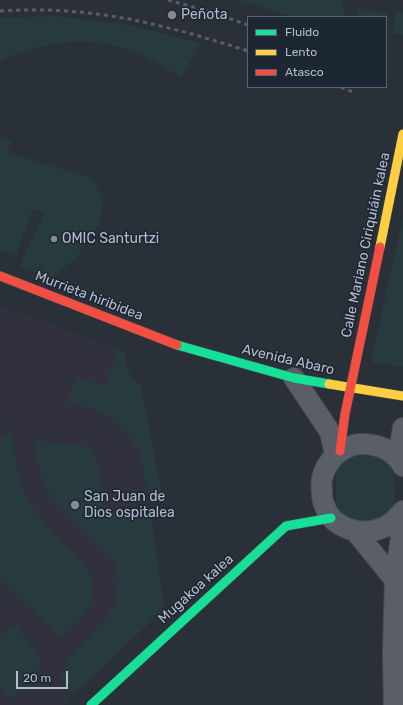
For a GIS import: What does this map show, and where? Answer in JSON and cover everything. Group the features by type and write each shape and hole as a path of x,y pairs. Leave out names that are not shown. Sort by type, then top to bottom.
{"street":[{"name":"Calle Mariano Ciriquiáin kalea","path":"338,453 350,388 403,134"},
{"name":"Murrieta hiribidea","path":"0,276 168,342"},
{"name":"Avenida Abaro","path":"168,342 294,378 403,396"},
{"path":"294,378 330,432 338,453"},
{"path":"400,462 403,428"},
{"path":"400,462 387,449 374,444 360,444 347,447 338,453 327,465 322,478 324,504 331,518 342,526 355,531 369,532 383,528 394,521 403,511"},
{"name":"Mugakoa kalea","path":"91,705 286,526 331,518"},
{"path":"394,705 393,653 395,580 403,524"},
{"path":"355,531 395,580"}],"shaded area":[{"name":"San Juan de Dios ospitalea","path":"0,307 19,312 125,352 125,364 130,376 141,386 163,500 149,502 164,604 162,611 63,705 0,705"}],"green space":[{"path":"238,0 343,0 344,16 291,16"},
{"path":"358,8 388,14 387,19 387,16 358,16"},
{"path":"397,10 403,12 403,35 392,33"},
{"path":"57,16 134,26 200,43 181,78 134,51 94,42 47,45 16,54 0,61 0,18"},
{"path":"0,137 12,141 7,152 91,178 104,201 99,223 76,258 51,278 20,266 45,212 33,209 16,255 0,250"},
{"path":"403,216 403,367 371,362"},
{"path":"117,349 125,352 128,371 141,386 163,500 149,503 141,460 131,439 121,427 102,413 89,408 66,404 76,377 106,386"},
{"path":"11,427 19,477 26,495 36,512 62,543 84,564 93,581 93,591 88,608 62,638 0,580 0,439 7,436"},
{"path":"35,440 85,446 92,451 98,461 104,513 150,509 164,604 162,611 74,695 66,687 62,680 63,670 71,656 104,621 110,612 117,594 117,572 114,560 50,495 40,475"},
{"path":"373,452 386,459 394,472 395,495 392,509 383,520 370,526 350,521 339,512 336,501 336,472 346,459 357,453"},
{"path":"16,625 41,660 36,682 10,699 0,686 0,636"}],"railway":[{"path":"168,0 208,11 247,25"},
{"path":"0,11 33,10 96,14 156,25 247,51"},
{"path":"343,88 353,92"}],"traffic: fast":[{"path":"177,345 294,378 329,384"},
{"path":"91,705 286,526 331,518"}],"traffic: slow":[{"path":"380,247 403,134"},
{"path":"329,384 403,396"}],"traffic: jam":[{"path":"340,451 345,414 380,247"},
{"path":"0,276 177,345"}],"place":[{"name":"Peñota","path":"172,15"},
{"name":"OMIC Santurtzi","path":"54,239"},
{"name":"San Juan de Dios ospitalea","path":"75,505"}]}
